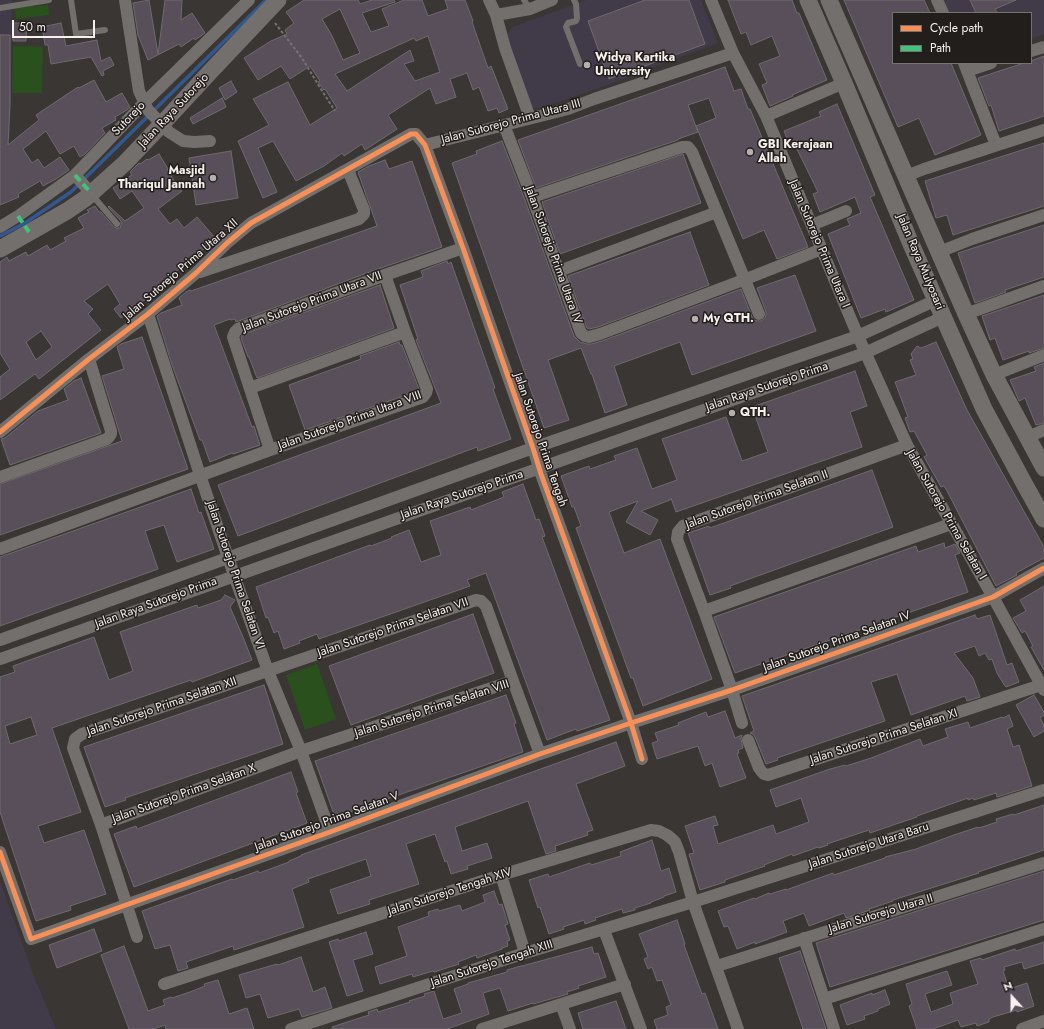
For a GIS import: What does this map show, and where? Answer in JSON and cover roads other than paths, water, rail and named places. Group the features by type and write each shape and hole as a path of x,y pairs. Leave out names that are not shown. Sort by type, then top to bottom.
{"main road":[{"name":"Jalan Raya Mulyosari","path":"808,0 911,244 984,409 1044,518"},
{"name":"Jalan Raya Mulyosari","path":"829,0 966,314 994,375 1041,462"},
{"name":"Jalan Raya Sutorejo","path":"0,249 23,223 67,211 86,198 89,191 124,163 152,114 209,73 269,5"},
{"path":"822,32 840,24"},
{"path":"1016,468 1041,462"},
{"path":"1025,485 1044,474"}],"street":[{"path":"124,0 139,91 152,114 169,132 183,141 210,141"},
{"name":"Sutorejo","path":"0,227 23,223 76,176 152,114 249,0"},
{"path":"489,0 496,15 505,48 530,118"},
{"path":"496,15 527,4 552,0"},
{"name":"Jalan Sutorejo Prima Utara I","path":"711,0 733,52 766,116 858,336"},
{"path":"937,0 943,12"},
{"path":"1032,51 1044,47"},
{"name":"Jalan Sutorejo Prima Utara III","path":"425,145 568,109 733,52"},
{"path":"985,64 965,67 996,145"},
{"path":"766,116 844,83"},
{"name":"Jalan Sutorejo Prima Utara IV","path":"504,125 560,271 581,333 585,336 589,337 600,334 822,249"},
{"path":"906,176 1044,130"},
{"name":"Jalan Sutorejo Prima Utara XII","path":"0,432 89,359 148,314 255,220 411,134 417,135 425,145"},
{"name":"Jalan Sutorejo Prima Tengah","path":"425,145 463,248 539,468 631,723 642,759"},
{"path":"532,197 682,147 690,149 746,279 759,314"},
{"name":"Jalan Sutorejo Prima Utara XII","path":"196,273 359,219 364,214 364,210 348,170"},
{"path":"76,176 89,191"},
{"path":"812,225 846,211"},
{"path":"560,271 717,212"},
{"path":"939,252 972,239 1044,215"},
{"name":"Jalan Sutorejo Prima Utara VII","path":"270,450 233,337 236,330 385,274 463,248"},
{"name":"Jalan Sutorejo Prima Utara VIII","path":"0,548 270,450 423,397 427,389 385,274"},
{"path":"966,314 1044,286"},
{"name":"Jalan Raya Sutorejo Prima","path":"0,640 533,448 858,336 936,300"},
{"name":"Jalan Sutorejo Prima Selatan VI","path":"148,314 228,558 268,671 301,751 330,832"},
{"name":"Jalan Raya Sutorejo Prima","path":"0,659 865,352 943,317"},
{"path":"250,388 405,332"},
{"name":"Jalan Sutorejo Prima Selatan I","path":"858,336 907,445 1043,687"},
{"path":"994,375 1044,355"},
{"path":"0,477 109,437 111,434 89,359"},
{"path":"1028,437 1044,430"},
{"name":"Jalan Sutorejo Prima Selatan II","path":"732,690 677,539 680,528 907,445"},
{"path":"704,611 951,524"},
{"name":"Jalan Sutorejo Prima Selatan IV","path":"631,723 732,690 993,597 1044,568"},
{"name":"Jalan Sutorejo Prima Selatan VII","path":"268,671 476,600 481,600 486,606 513,681"},
{"name":"Jalan Sutorejo Prima Selatan XII","path":"101,825 74,751 73,744 77,737 82,734 268,671"},
{"name":"Jalan Sutorejo Prima Selatan VIII","path":"301,751 513,681 540,754"},
{"name":"Jalan Sutorejo Prima Selatan XI","path":"748,740 759,768 764,774 768,775 1043,687"},
{"path":"732,690 742,724"},
{"name":"Jalan Sutorejo Prima Selatan V","path":"0,852 30,939 330,832 540,754 631,723"},
{"name":"Jalan Sutorejo Prima Selatan X","path":"137,937 101,825 301,751"},
{"name":"Jalan Sutorejo Utara Baru","path":"693,902 1044,790"},
{"name":"Jalan Sutorejo Tengah XIV","path":"164,984 501,875 651,830 659,831 668,835 675,842 693,902 738,1029"},
{"name":"Jalan Sutorejo Utara II","path":"717,966 1044,863"},
{"path":"501,875 525,953"},
{"name":"Jalan Sutorejo Tengah XIII","path":"292,1029 525,953 693,902"},
{"path":"824,999 1044,929"},
{"path":"604,930 641,1029"},
{"path":"804,938 834,1029"},
{"path":"482,1029 625,984"},
{"path":"561,1004 570,1029"},
{"path":"1022,1029 1044,1021"}],"lane":[{"path":"0,8 49,0"},
{"path":"71,0 76,34 105,30"},
{"path":"574,0 576,4 577,18 566,27 580,64"},
{"path":"89,191 117,224"}],"waterway":[{"path":"0,236 25,223 71,192 266,0"}],"place":[{"name":"Widya Kartika University","path":"587,65"},
{"name":"GBI Kerajaan Allah","path":"750,152"},
{"name":"Masjid Thariqul Jannah","path":"213,178"},
{"name":"My QTH.","path":"695,319"},
{"name":"QTH.","path":"732,413"}]}
